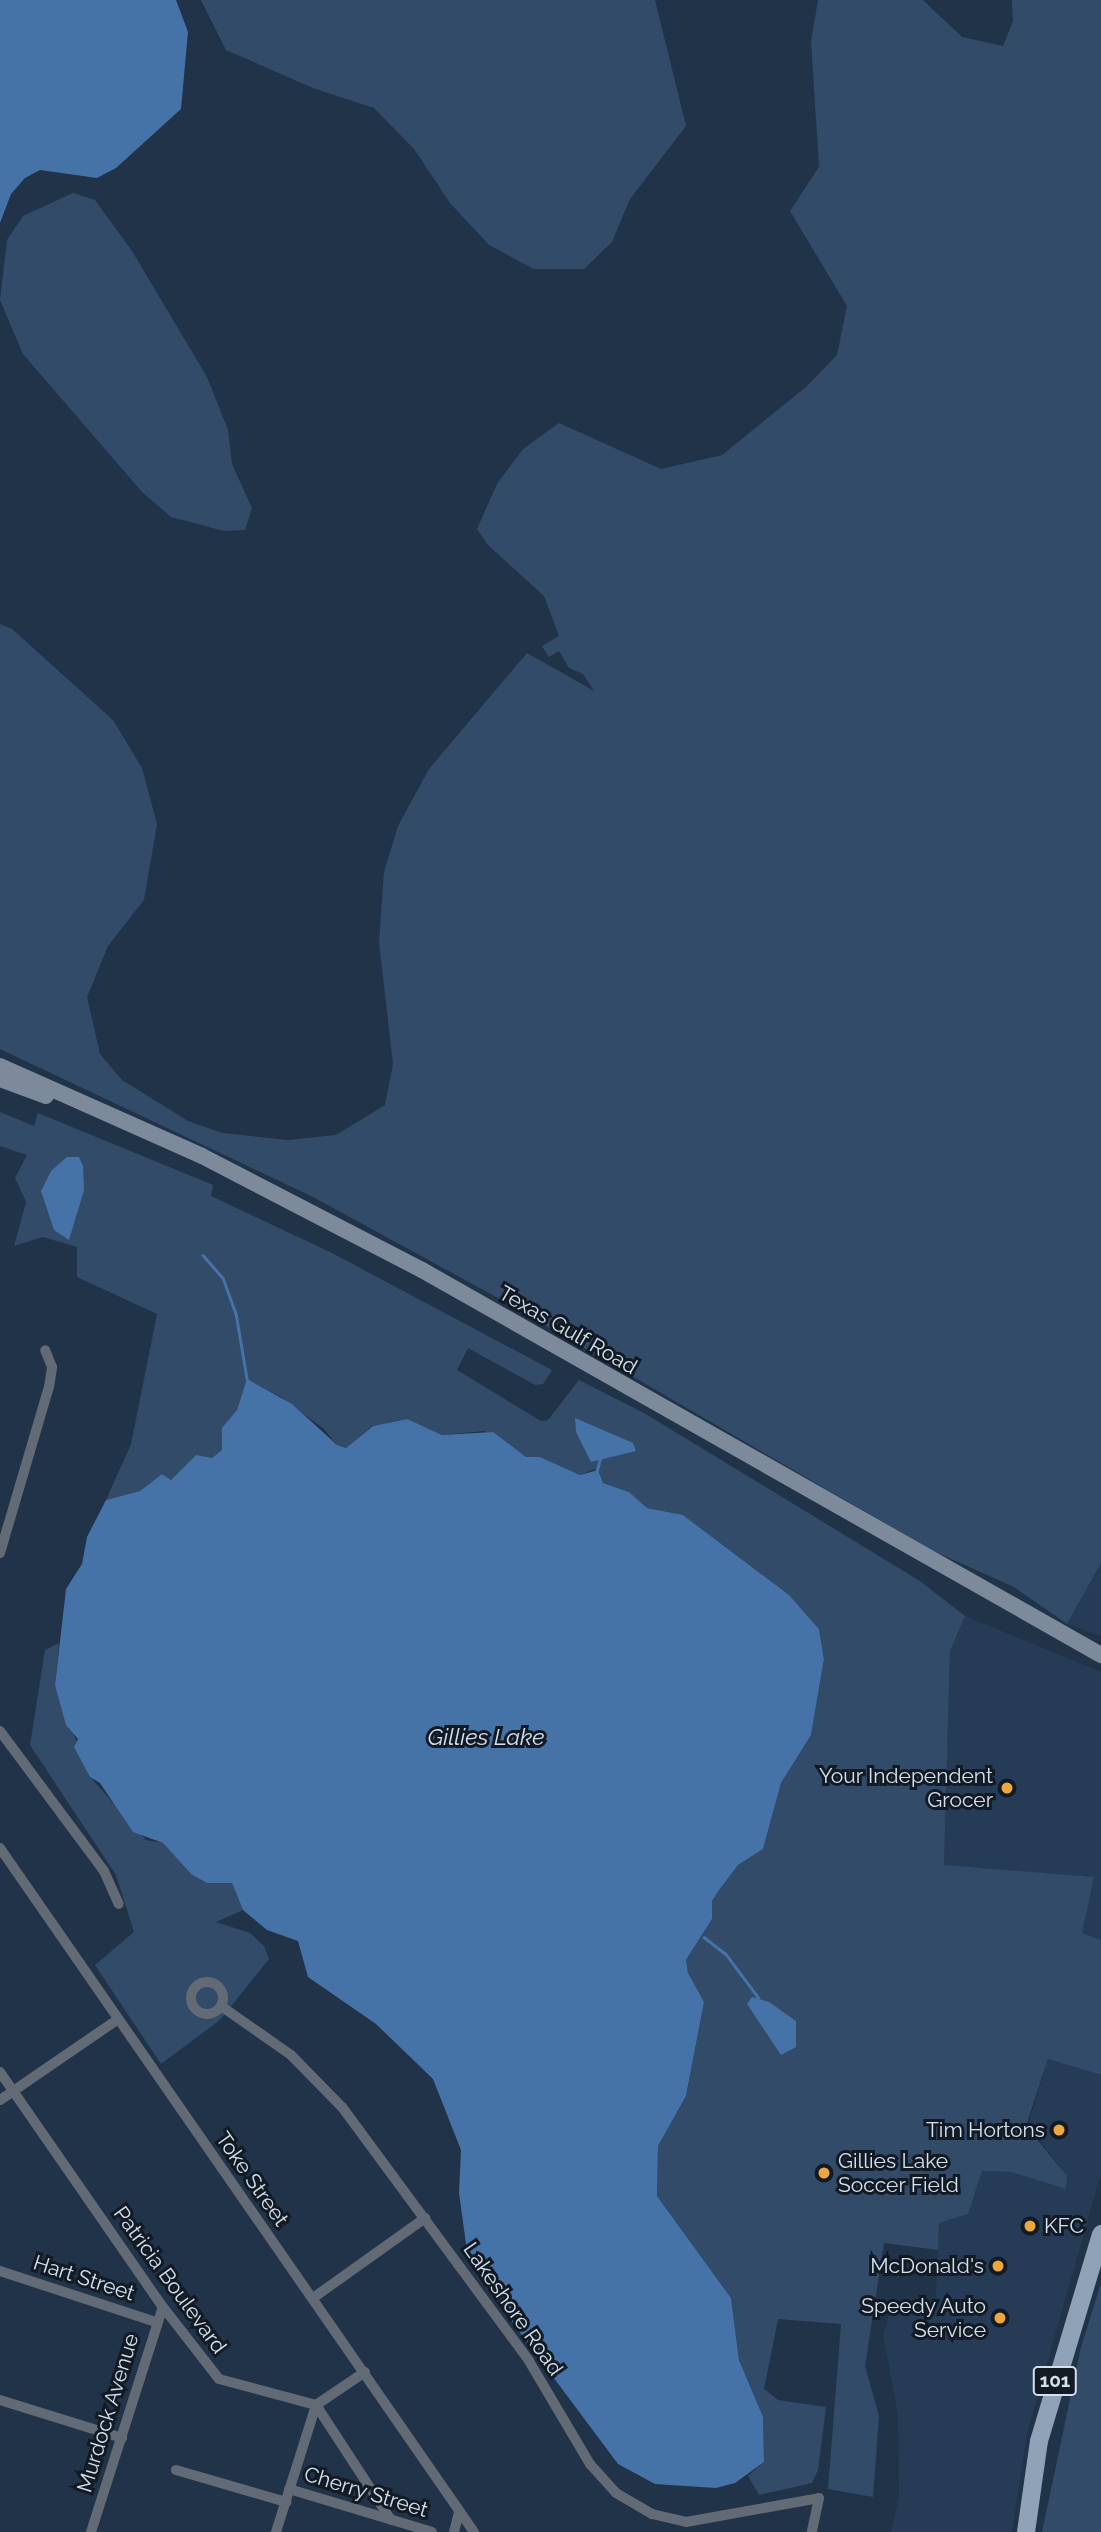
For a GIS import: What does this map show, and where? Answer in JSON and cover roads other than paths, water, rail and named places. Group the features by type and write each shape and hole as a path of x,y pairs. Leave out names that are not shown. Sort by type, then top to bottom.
{"main road":[{"name":"Texas Gulf Road","path":"0,1066 202,1156 422,1270 1101,1656"},
{"path":"0,1079 41,1095 76,1100"},
{"name":"101","path":"1026,2532 1040,2441 1101,2234"}],"street":[{"path":"0,1553 49,1387 52,1367 46,1350"},
{"path":"0,1731 104,1871 119,1904"},
{"name":"Toke Street","path":"0,1848 117,2021 365,2372 474,2532"},
{"name":"Lakeshore Road","path":"221,2006 261,2031 319,2081 425,2218 529,2361 590,2464 634,2506 684,2527 819,2498 812,2532"},
{"path":"0,2099 117,2021"},
{"name":"Patricia Boulevard","path":"0,2072 163,2307 219,2379 316,2405"},
{"path":"313,2298 425,2218"},
{"name":"Hart Street","path":"0,2271 156,2322"},
{"name":"Murdock Avenue","path":"91,2532 163,2307"},
{"path":"276,2532 316,2405 365,2372"},
{"path":"0,2400 122,2438"},
{"path":"316,2405 391,2520"},
{"name":"Cherry Street","path":"176,2470 286,2502"},
{"name":"Cherry Street","path":"289,2489 432,2532"},
{"path":"454,2532 459,2512"}],"water":[{"path":"0,0 176,0 188,32 181,109 116,168 97,178 40,170 25,178 11,194 0,223"},
{"path":"67,1157 79,1157 83,1166 84,1190 69,1240 54,1230 41,1191 51,1171"},
{"name":"Gillies Lake","path":"247,1379 292,1404 337,1445 346,1448 373,1426 407,1419 442,1435 493,1432 526,1457 540,1457 580,1475 598,1470 603,1483 629,1492 647,1508 683,1515 789,1595 819,1629 824,1659 811,1735 781,1783 763,1849 738,1865 717,1893 712,1901 712,1919 686,1960 688,1973 704,2002 686,2096 658,2146 657,2196 731,2298 739,2360 763,2417 764,2462 735,2483 716,2488 655,2484 618,2464 492,2295 466,2244 459,2193 461,2150 433,2079 376,2024 308,1977 298,1941 267,1930 243,1910 232,1883 207,1883 191,1874 163,1843 133,1832 100,1783 90,1777 74,1747 78,1739 66,1725 55,1685 66,1589 82,1564 87,1537 106,1500 140,1491 162,1474 171,1480 196,1455 212,1458 222,1450 222,1428 237,1410"},
{"path":"575,1418 633,1443 636,1451 591,1462 576,1432"},
{"path":"752,1997 769,2002 796,2021 796,2047 781,2055 747,2004"}],"waterway":[{"path":"203,1255 223,1278 236,1313 247,1379"},
{"path":"596,1473 600,1459"},
{"path":"704,1937 726,1954 758,1997"}],"place":[{"name":"Your Independent Grocer","path":"1007,1788"},
{"name":"Tim Hortons","path":"1059,2130"},
{"name":"Gillies Lake Soccer Field","path":"824,2173"},
{"name":"KFC","path":"1030,2226"},
{"name":"McDonald's","path":"998,2266"},
{"name":"Speedy Auto Service","path":"1000,2318"}]}
